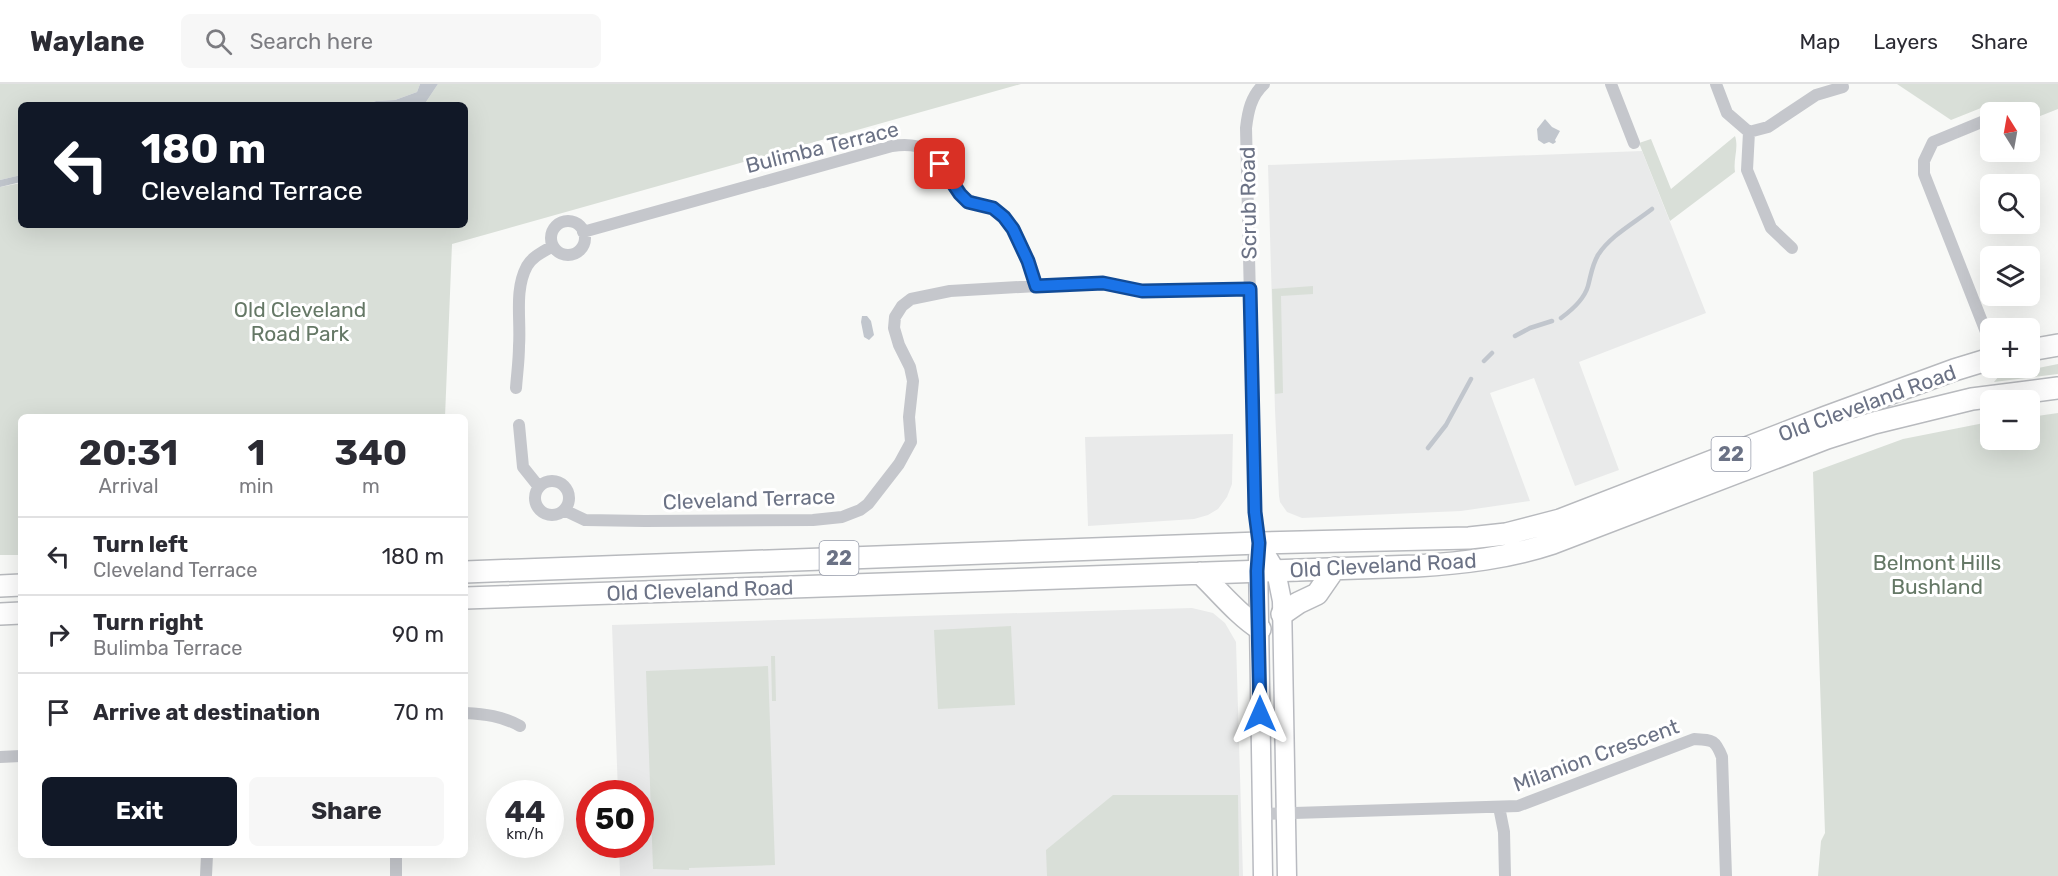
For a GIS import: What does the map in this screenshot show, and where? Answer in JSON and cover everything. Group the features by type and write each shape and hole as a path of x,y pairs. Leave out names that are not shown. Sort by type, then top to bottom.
{"highway":[{"path":"2040,348 2058,345"},
{"name":"Old Cleveland Road","path":"468,572 1259,543 1469,538 1506,534 1541,526 1857,405 1980,362"},
{"name":"Old Cleveland Road","path":"468,598 1267,571 1478,561 1532,550 1827,438 1865,426 1972,399 2058,388"},
{"path":"1282,614 1317,594 1335,568"},
{"path":"1200,573 1241,617 1260,629"},
{"path":"0,586 18,585"},
{"path":"0,614 18,613"}],"main road":[{"name":"Scrub Road","path":"1259,543 1267,571 1281,594 1287,876"},
{"name":"Scrub Road","path":"1263,876 1260,629 1267,571"}],"street":[{"name":"Scrub Road","path":"1259,543 1255,512 1246,128 1248,110 1257,90 1264,84"},
{"path":"1611,84 1634,143"},
{"path":"1716,84 1727,113 1749,132"},
{"path":"1749,132 1768,127 1816,95 1843,87"},
{"path":"1980,123 1933,142 1924,161 1924,174 1981,318"},
{"path":"1749,132 1747,170 1771,228 1792,248"},
{"name":"Bulimba Terrace","path":"583,232 892,146 908,144 922,147 930,153 968,202 993,208 1004,217 1013,229 1028,261 1036,286"},
{"path":"561,223 577,224 583,232 584,243 572,255 561,254 553,246 551,235 561,223"},
{"path":"516,388 519,301 522,280 528,265 537,255 553,246"},
{"name":"Cleveland Terrace","path":"564,510 585,520 645,521 813,520 842,518 860,510 868,504 899,464 911,442 909,417 913,381 910,367 899,345 894,328 895,317 902,306 911,299 938,293 1103,283 1142,291 1250,289"},
{"path":"519,425 524,467 539,488"},
{"path":"551,481 556,481 565,487 569,497 564,510 550,514 540,510 536,500 539,488 551,481"},
{"path":"468,713 508,719 520,726"},
{"name":"Milanion Crescent","path":"1263,814 1518,806 1694,740 1710,740 1718,745 1722,757 1726,876"},
{"path":"0,757 18,756"},
{"name":"Milanion Crescent","path":"1499,807 1504,832 1505,876"},
{"path":"206,876 207,858"},
{"path":"396,858 396,876"}],"shaded area":[{"path":"420,84 438,84 426,102 373,102 395,100 417,92"},
{"path":"1545,119 1552,127 1560,131 1553,144 1549,142 1544,144 1538,140 1537,129"},
{"path":"1642,151 1706,313 1579,362 1619,470 1575,486 1534,378 1490,393 1530,501 1461,511 1302,518 1287,512 1279,496 1268,165"},
{"path":"18,176 18,183 0,187 0,180"},
{"path":"862,316 867,316 871,321 874,335 869,340 864,337"},
{"path":"1233,434 1232,484 1227,497 1218,509 1194,519 1088,526 1085,437"},
{"path":"1192,608 1213,613 1225,623 1236,642 1243,876 620,876 619,858 654,858 654,780 618,780 612,625"}],"green space":[{"path":"0,84 420,84 417,92 395,100 373,102 18,102 18,176 0,180"},
{"name":"Old Cleveland Road Park","path":"438,84 1021,84 452,244 445,414 18,414 18,555 0,555 0,187 18,184 18,228 468,228 468,102 426,102"},
{"path":"1897,84 2058,84 2058,109 2040,116 2040,102 1980,102 1980,108 1951,120"},
{"path":"1735,136 1735,172 1670,221 1639,143 1651,139 1671,189"},
{"path":"1313,286 1313,294 1281,296 1283,393 1275,394 1272,289"},
{"path":"2058,364 2058,374 2040,376 2040,368"},
{"path":"1997,378 2026,378 1994,382"},
{"name":"Belmont Hills Bushland","path":"2058,413 2058,876 1818,876 1821,841 1825,833 1813,472 1903,439 1980,424 1980,450 2040,450 2040,416"},
{"path":"1011,626 1015,705 938,709 934,630"},
{"path":"771,656 775,656 776,701 772,701"},
{"path":"768,666 775,865 689,868 689,870 653,869 654,780 650,780 646,671"},
{"path":"1113,795 1238,795 1239,876 1047,876 1046,850"}],"waterway":[{"path":"1561,318 1584,296 1594,263 1603,248 1652,209"},
{"path":"1515,336 1552,321"},
{"path":"1484,361 1492,353"},
{"path":"1428,448 1446,425 1471,379"}],"route":[{"path":"940,164 968,202 993,208 1004,217 1013,229 1028,261 1036,286 1103,283 1142,291 1250,289 1255,512 1259,543 1257,571 1260,714"}]}
